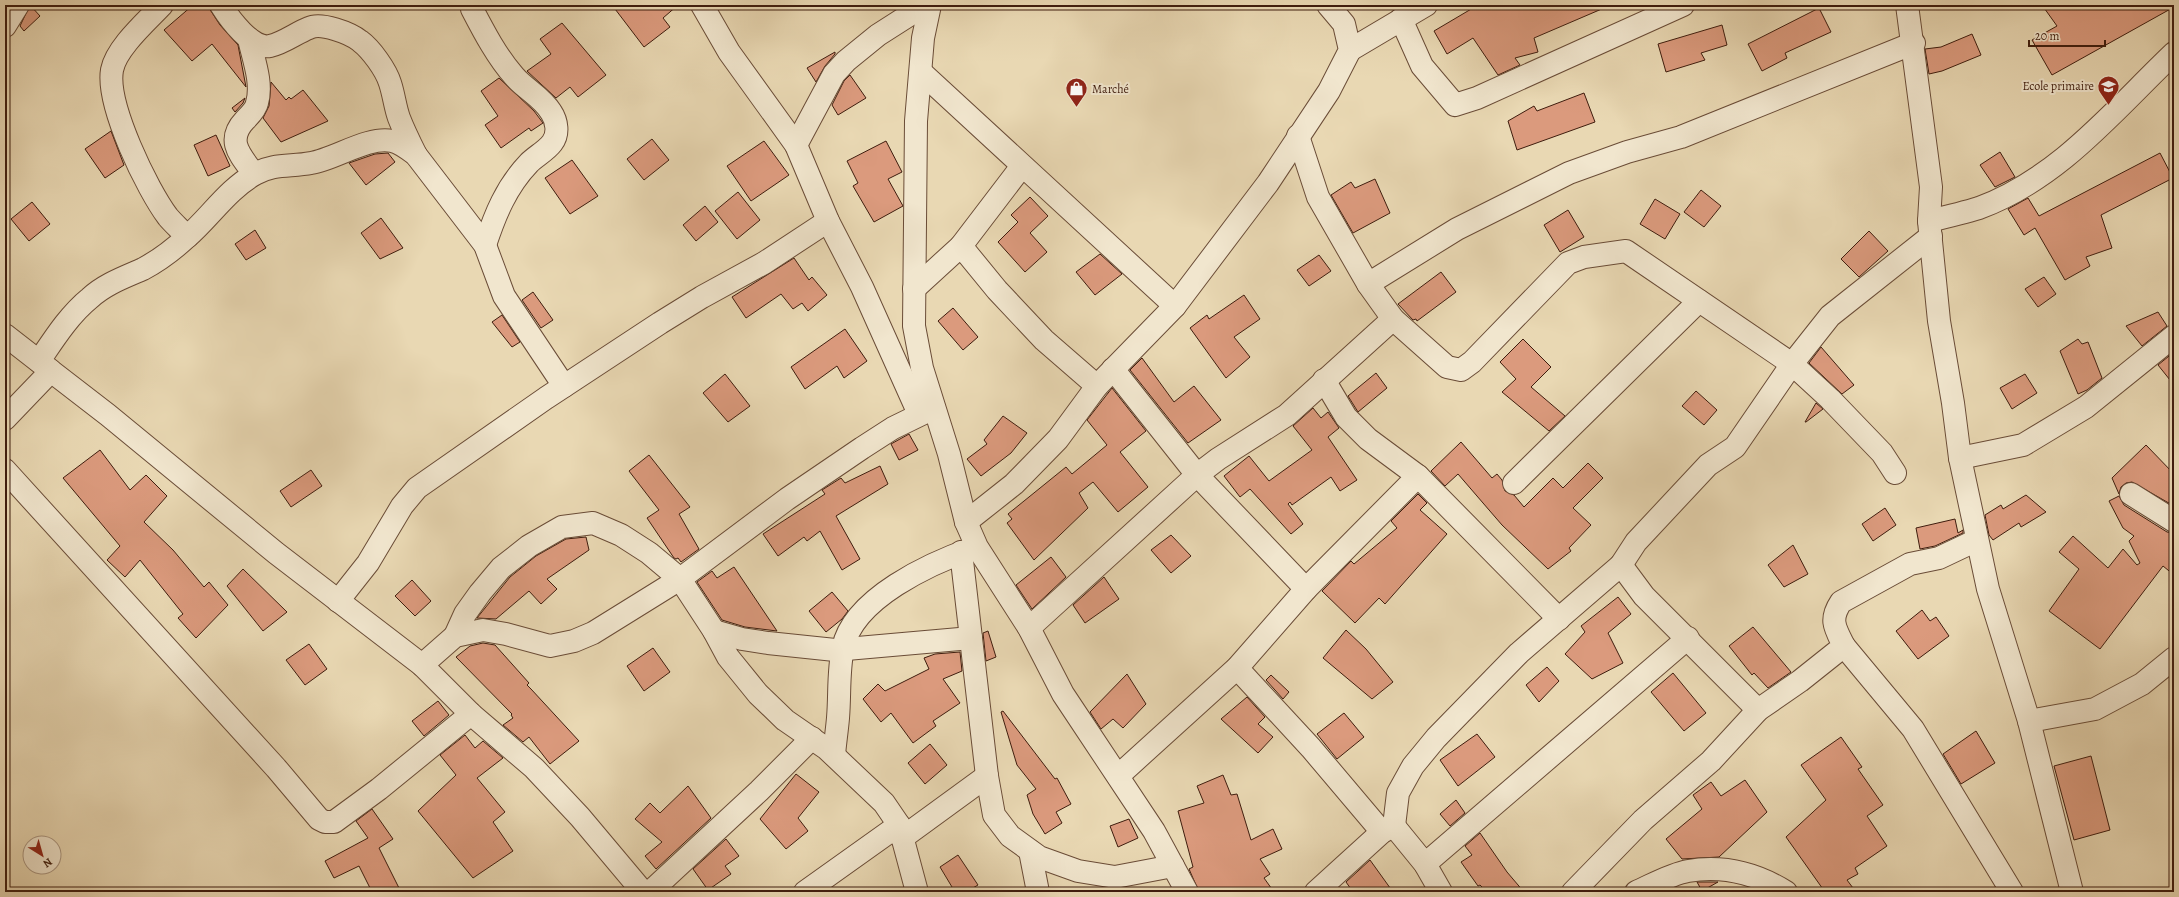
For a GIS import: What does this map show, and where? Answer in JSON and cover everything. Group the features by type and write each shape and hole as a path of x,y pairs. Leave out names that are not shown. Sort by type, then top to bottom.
{"street":[{"path":"5,26 18,5"},
{"path":"162,5 122,50 112,69 112,92 122,126 152,191 168,217 187,237"},
{"path":"221,5 249,39 259,45 269,47 310,27 331,28 348,34 361,41 375,58 390,82 399,118 416,154 485,245 504,296 564,386"},
{"path":"473,5 472,9 486,35 514,76 539,98 552,112 557,128 552,143 529,163 508,190 495,215 485,245"},
{"path":"702,5 729,52 796,145 828,221 949,454 966,522 969,550 971,638 987,776 994,815 1010,836 1039,858 1078,871 1115,877 1173,866"},
{"path":"796,145 834,74 846,61 878,35 925,5"},
{"path":"927,411 922,368 914,326 914,289 916,121 924,38 930,5"},
{"path":"1328,5 1344,24 1350,50"},
{"path":"966,522 1014,484 1058,439 1097,386 1175,306 1268,183 1328,91 1350,50 1426,5"},
{"path":"1401,19 1422,66 1454,105 1477,98 1683,5"},
{"path":"1911,7 1917,90 1931,187 1930,229 1939,321 1953,403 1960,458 1988,589 2029,721 2072,892"},
{"path":"249,39 259,87 257,104 238,127 234,139 238,152 254,174"},
{"path":"1368,284 1457,229 1569,173 1627,152 1681,137 1914,43"},
{"path":"1316,892 1388,829 1398,793 1413,766 1436,738 1519,653 1620,565 1636,542 1708,465 1735,448 1792,364 1830,316 1930,229 2010,193 2049,170 2098,130 2174,53"},
{"path":"920,72 1175,306"},
{"path":"1298,136 1318,197 1368,284 1393,319 1447,367 1461,370 1472,362 1568,263 1584,257 1626,251 1792,364 1830,398 1882,453 1895,473"},
{"path":"5,419 45,366 64,325 90,297 111,284 144,268 187,237 238,186 254,174 275,166 311,164 379,141 392,141 416,154"},
{"path":"914,289 961,246 1022,166"},
{"path":"338,600 368,563 402,506 417,488 564,386 660,323 702,297 764,263 828,221"},
{"path":"961,246 998,290 1044,340 1097,386"},
{"path":"1514,484 1699,301"},
{"path":"1028,628 1198,475 1218,459 1287,415 1393,319"},
{"path":"5,336 108,415 276,552 422,665 471,714 534,768 580,817 643,892"},
{"path":"1960,458 2023,445 2086,407 2174,336"},
{"path":"1113,369 1198,475 1306,589"},
{"path":"1324,380 1346,417 1368,439 1418,476 1559,619"},
{"path":"456,636 483,630 506,634 550,646 574,641 593,633 680,579 800,490 893,428 927,411"},
{"path":"5,470 276,768 319,819 325,822 334,822 379,789 471,714"},
{"path":"1118,776 1237,668 1306,589 1418,476"},
{"path":"2131,494 2174,521"},
{"path":"422,665 456,636 465,614 501,568 529,546 562,527 593,523 621,535 649,553 680,579 714,631 728,657 758,694 785,720 834,755 884,803 901,832 917,892"},
{"path":"1977,540 1939,558 1910,564 1841,602 1834,612 1835,627 1844,646 1913,729 2012,892"},
{"path":"969,550 1028,628 1064,694 1154,831 1187,892"},
{"path":"834,755 843,649 854,622 891,588 913,574 969,550"},
{"path":"1620,565 1644,596 1688,638 1758,710"},
{"path":"714,631 742,639 768,643 808,648 843,649 971,638"},
{"path":"1425,864 1688,638"},
{"path":"1574,892 1643,820 1711,761 1758,710 1800,682 1844,646"},
{"path":"2029,721 2095,709 2142,684 2174,658"},
{"path":"1237,668 1388,829 1425,864 1441,892"},
{"path":"650,892 759,791 812,738"},
{"path":"805,892 987,776"},
{"path":"1030,851 1038,892"},
{"path":"1636,892 1687,871 1718,869 1744,873 1772,884 1786,892"}],"building":[{"path":"30,5 40,16 24,31 20,26"},
{"path":"193,5 207,5 220,25 238,45 246,87 212,44 192,61 164,30"},
{"path":"612,5 678,5 663,18 670,27 644,47"},
{"path":"1478,5 1611,5 1534,38 1538,52 1515,58 1520,65 1498,75 1473,38 1447,54 1434,31"},
{"path":"2042,5 2174,5 2174,7 2052,75 2032,40 2057,26"},
{"path":"1819,8 1831,32 1785,53 1787,58 1762,71 1748,44"},
{"path":"562,23 606,75 578,97 570,87 556,98 527,71 551,54 540,39"},
{"path":"1722,25 1727,45 1701,53 1705,60 1666,72 1658,44"},
{"path":"1972,34 1981,55 1942,71 1929,74 1925,49 1941,47"},
{"path":"835,52 835,54 825,66 816,82 807,68"},
{"path":"850,75 866,98 838,115 832,105 844,81"},
{"path":"499,78 534,111 543,123 531,131 529,128 501,148 485,125 498,116 481,91"},
{"path":"271,82 286,100 289,97 291,99 303,90 328,121 281,142 263,118 269,106"},
{"path":"1584,93 1595,122 1517,150 1508,121 1534,106 1537,111"},
{"path":"245,98 243,103 235,112 232,108"},
{"path":"111,131 124,165 105,178 85,149"},
{"path":"216,135 230,166 208,176 194,145"},
{"path":"652,139 669,160 644,180 627,159"},
{"path":"764,141 789,175 751,201 727,166"},
{"path":"886,141 902,172 888,179 903,206 874,222 853,186 858,183 847,161"},
{"path":"2000,152 2015,177 1995,187 1980,165"},
{"path":"388,153 395,162 366,185 349,163 375,154"},
{"path":"2160,153 2173,178 2101,215 2112,248 2086,257 2090,266 2065,280 2035,228 2024,235 2008,209 2028,198 2039,216"},
{"path":"572,160 598,196 570,214 545,178"},
{"path":"1375,179 1390,213 1353,233 1331,195 1351,182 1355,188"},
{"path":"1701,190 1721,206 1704,227 1684,212"},
{"path":"738,192 760,220 737,239 715,211"},
{"path":"1030,197 1048,216 1030,233 1047,252 1025,272 998,242 1018,222 1011,215"},
{"path":"1655,199 1680,214 1665,239 1640,224"},
{"path":"32,202 50,224 29,241 11,219"},
{"path":"705,206 718,222 696,241 683,225"},
{"path":"1568,210 1584,237 1560,252 1544,225"},
{"path":"381,218 403,248 380,259 361,233"},
{"path":"255,230 266,248 246,260 235,244"},
{"path":"1869,231 1888,251 1859,277 1841,259"},
{"path":"1100,254 1122,274 1095,295 1076,272"},
{"path":"1319,255 1331,271 1309,286 1297,270"},
{"path":"794,258 809,280 812,277 827,295 808,311 802,303 793,309 781,294 746,318 732,297"},
{"path":"1441,272 1456,292 1417,321 1416,319 1413,320 1398,304"},
{"path":"2044,277 2056,294 2038,307 2025,289"},
{"path":"533,292 553,320 541,328 522,300"},
{"path":"1244,295 1260,319 1234,337 1250,357 1226,378 1190,328 1207,315 1209,319"},
{"path":"953,308 978,337 963,350 938,321"},
{"path":"2158,312 2167,326 2142,346 2126,326"},
{"path":"502,315 520,342 512,347 492,322"},
{"path":"845,329 867,361 844,378 837,366 805,389 791,367"},
{"path":"1523,339 1551,367 1531,387 1565,416 1549,431 1502,392 1516,379 1500,362"},
{"path":"2078,339 2082,344 2088,342 2102,378 2087,390 2078,394 2060,351"},
{"path":"1821,347 1854,385 1842,394 1809,363"},
{"path":"2174,352 2174,385 2158,365"},
{"path":"1142,358 1174,402 1194,386 1221,420 1188,443 1130,370"},
{"path":"1376,373 1387,388 1358,412 1348,396"},
{"path":"725,374 750,406 728,422 703,393"},
{"path":"2025,374 2037,393 2012,409 2000,388"},
{"path":"1112,388 1146,431 1120,452 1148,487 1118,512 1093,482 1079,493 1088,508 1034,560 1007,523 1012,519 1008,514 1066,467 1072,474 1107,445 1087,420"},
{"path":"1696,391 1717,410 1704,425 1682,406"},
{"path":"1816,403 1823,409 1805,422"},
{"path":"1313,408 1321,418 1328,412 1339,428 1328,437 1357,480 1340,491 1331,477 1292,505 1290,502 1288,504 1303,524 1291,534 1250,489 1240,497 1224,476 1249,456 1269,481 1312,450 1293,426"},
{"path":"1003,416 1027,433 1011,453 981,476 967,459 987,444 984,440"},
{"path":"909,434 918,450 899,460 891,444"},
{"path":"1461,442 1492,478 1497,474 1502,480 1505,491 1514,495 1524,507 1553,478 1563,488 1588,463 1603,478 1573,508 1591,525 1569,548 1571,551 1548,569 1502,525 1458,474 1445,486 1431,471"},
{"path":"2146,445 2174,474 2174,506 2132,482 2126,483 2121,487 2119,494 2112,478"},
{"path":"100,450 130,490 146,475 167,496 144,522 173,550 204,587 209,582 228,605 196,638 178,618 183,614 140,560 125,577 107,560 120,546 63,478"},
{"path":"649,455 690,507 679,514 699,549 681,562 678,558 674,558 647,518 659,510 629,471"},
{"path":"880,466 888,484 836,516 860,559 842,570 820,531 807,541 804,537 778,556 763,534 825,494 822,490 841,478 845,483"},
{"path":"311,470 322,486 291,507 280,491"},
{"path":"1418,494 1427,503 1420,510 1447,534 1385,604 1379,598 1355,623 1322,591 1351,561 1354,564 1397,528 1391,521"},
{"path":"2026,495 2046,512 2021,527 2019,523 1993,540 1989,535 1985,515 2001,505 2003,509"},
{"path":"2119,496 2124,505 2167,532 2174,533 2174,575 2163,566 2100,649 2049,611 2079,569 2059,552 2073,536 2108,568 2123,549 2137,565 2140,563 2129,541 2134,536 2123,528 2109,501"},
{"path":"1885,508 1896,525 1873,541 1862,524"},
{"path":"1955,519 1958,533 1963,530 1963,533 1935,546 1920,549 1916,528"},
{"path":"1171,535 1191,556 1171,573 1151,550"},
{"path":"586,537 589,550 547,579 557,589 541,604 529,591 496,619 477,618 510,577 536,556 566,539"},
{"path":"1793,545 1808,574 1784,587 1768,565"},
{"path":"1051,557 1066,577 1032,609 1016,585"},
{"path":"734,567 777,631 745,627 722,620 697,582 712,571 717,578"},
{"path":"243,569 287,612 263,631 227,586"},
{"path":"1104,577 1119,599 1085,623 1073,605"},
{"path":"412,580 431,601 415,616 395,596"},
{"path":"832,592 848,611 842,619 826,632 809,611"},
{"path":"1618,597 1631,614 1608,633 1623,663 1592,679 1565,654 1585,632 1581,626"},
{"path":"1922,610 1930,621 1936,617 1949,636 1918,659 1896,631"},
{"path":"1753,627 1791,672 1768,688 1754,673 1752,675 1729,646"},
{"path":"1346,630 1366,649 1393,682 1372,699 1323,658"},
{"path":"988,631 996,657 986,661 983,633"},
{"path":"483,643 495,645 529,683 527,685 579,741 550,764 529,737 523,742 503,725 513,718 511,715 512,714 456,657 470,646"},
{"path":"309,644 327,669 305,685 286,660"},
{"path":"653,648 670,672 644,691 627,666"},
{"path":"960,652 962,671 943,679 960,703 933,721 936,726 913,743 891,713 881,722 863,699 878,684 885,691 929,669 924,658 935,654"},
{"path":"1547,667 1559,681 1539,702 1526,685"},
{"path":"1673,673 1706,713 1684,731 1651,692"},
{"path":"1127,674 1146,704 1123,728 1113,719 1101,729 1090,712"},
{"path":"1271,675 1289,692 1283,699 1266,680"},
{"path":"1247,697 1265,717 1258,724 1273,737 1258,753 1221,719"},
{"path":"438,701 449,715 424,736 412,721"},
{"path":"1003,711 1055,779 1057,778 1071,804 1056,812 1062,823 1045,834 1033,814 1027,795 1036,789 1017,765 1001,712"},
{"path":"1344,713 1364,737 1337,759 1317,734"},
{"path":"1976,731 1995,763 1961,784 1943,754"},
{"path":"1477,734 1495,757 1458,786 1440,760"},
{"path":"465,735 475,748 483,741 503,758 477,778 505,812 493,822 513,851 473,878 418,811 456,775 440,755"},
{"path":"1841,737 1862,767 1858,769 1883,805 1867,816 1887,846 1855,868 1858,874 1847,880 1856,892 1825,892 1786,837 1826,800 1801,765"},
{"path":"930,744 947,765 925,784 908,763"},
{"path":"2091,756 2110,830 2074,840 2054,766"},
{"path":"796,774 819,792 798,818 808,831 786,849 760,819"},
{"path":"1223,775 1231,795 1237,794 1251,840 1273,829 1282,849 1260,859 1270,874 1264,878 1274,892 1199,892 1189,869 1193,867 1178,811 1204,803 1197,786"},
{"path":"1745,780 1767,812 1719,857 1682,859 1666,839 1702,809 1693,795 1711,782 1721,796"},
{"path":"688,786 711,818 656,869 645,856 662,842 635,819 650,803 660,813"},
{"path":"1456,800 1465,813 1450,826 1440,814"},
{"path":"372,809 393,839 379,848 401,892 372,892 359,866 334,878 325,861 368,838 356,821"},
{"path":"1129,819 1138,838 1118,847 1110,826"},
{"path":"1480,833 1507,872 1524,892 1487,892 1480,885 1478,886 1461,862 1472,855 1465,846"},
{"path":"726,839 739,856 725,866 731,874 708,890 693,869"},
{"path":"958,855 978,885 966,892 955,892 940,867"},
{"path":"1370,860 1393,892 1353,892 1346,882"},
{"path":"1697,882 1718,882 1702,891"}],"place":[{"name":"Ecole primaire","path":"2109,106"},
{"name":"Marché","path":"1076,108"}]}
